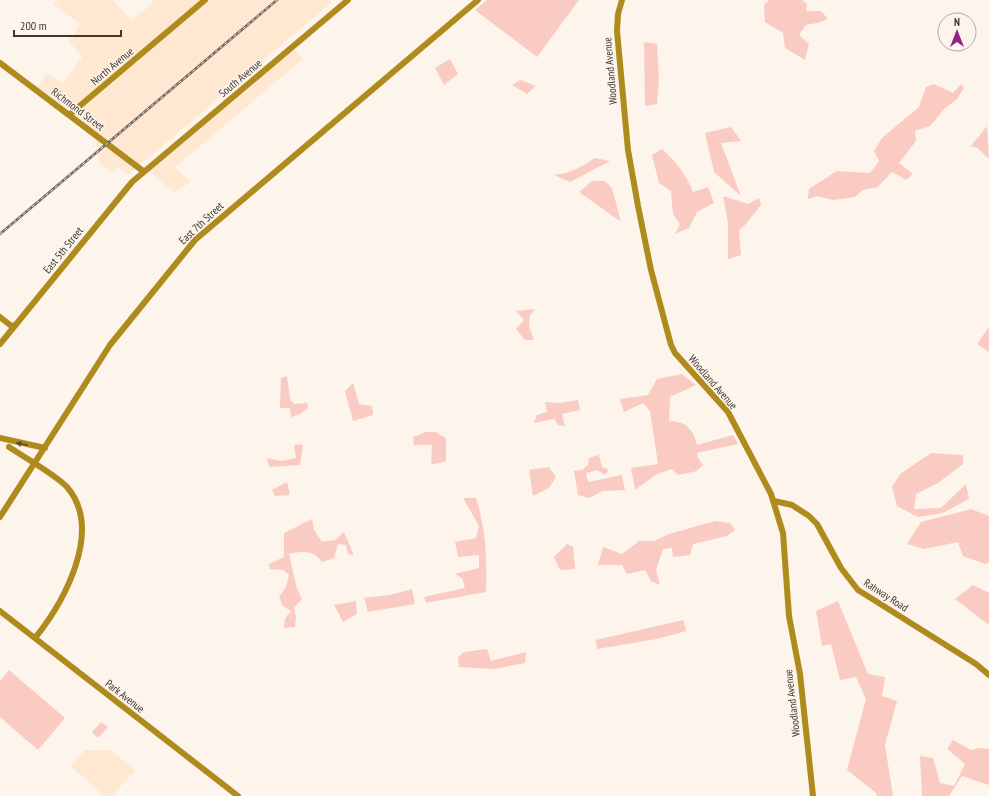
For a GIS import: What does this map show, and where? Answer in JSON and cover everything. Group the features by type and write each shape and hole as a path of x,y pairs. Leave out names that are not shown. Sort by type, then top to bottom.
{"street":[{"name":"North Avenue","path":"69,115 205,0"},
{"name":"South Avenue","path":"143,171 348,0"},
{"name":"East 7th Street","path":"0,518 33,463 45,448 110,345 194,240 478,0"},
{"name":"Woodland Avenue","path":"622,0 618,14 617,31 628,150 650,263 671,345 675,353 728,412 774,501 783,533 789,616 800,674 813,796"},
{"name":"Richmond Street","path":"0,64 143,171"},
{"name":"East 5th Street","path":"0,344 132,182 143,171"},
{"path":"0,317 10,325 14,326"},
{"path":"0,438 45,448"},
{"path":"9,447 62,482 70,491 80,512 81,526 78,558 68,588 48,622 35,638"},
{"name":"Rahway Road","path":"774,501 792,506 809,516 817,524 841,568 858,590 976,664 989,675"},
{"name":"Park Avenue","path":"0,611 238,796"}],"shaded area":[{"path":"57,0 113,0 131,21 153,3 152,0 330,0 332,2 128,175 117,167 111,172 99,162 95,136 35,91 47,73 63,84 82,57 69,41 80,24 54,4"},
{"path":"487,0 579,0 537,57 475,10"},
{"path":"769,0 802,0 807,4 806,11 821,11 828,19 806,25 799,35 809,44 805,60 785,48 783,33 765,22 764,5"},
{"path":"644,42 657,44 659,79 657,104 645,106"},
{"path":"294,49 303,59 175,167 191,182 174,192 149,171"},
{"path":"450,59 458,74 444,85 435,68"},
{"path":"520,80 536,86 527,94 512,85"},
{"path":"934,84 953,93 961,84 964,88 957,99 944,109 930,126 915,131 916,141 899,163 913,174 906,180 892,172 878,187 863,190 855,197 833,200 817,196 808,199 809,189 837,171 870,173 879,161 874,151 882,138 919,107 926,87"},
{"path":"987,126 989,159 977,148 971,146"},
{"path":"731,127 741,141 721,143 741,196 714,172 705,133"},
{"path":"662,149 680,169 693,192 708,187 714,203 697,212 689,228 675,234 680,224 673,214 671,191 659,183 652,155"},
{"path":"595,158 610,161 570,182 554,175 575,170"},
{"path":"592,181 605,181 612,188 621,222 579,192"},
{"path":"723,196 748,204 759,198 761,205 746,224 739,230 741,255 728,259 728,223"},
{"path":"535,309 530,315 529,326 534,340 525,340 516,329 524,320 516,311"},
{"path":"989,327 989,352 977,344"},
{"path":"682,374 696,385 670,397 669,421 680,423 688,427 693,434 697,445 733,435 738,444 697,453 698,458 703,465 697,471 678,475 672,469 657,474 635,490 631,468 658,464 650,411 643,403 624,412 620,399 648,395 657,379"},
{"path":"287,376 290,399 294,404 307,403 308,408 300,414 291,417 290,408 280,408 281,378"},
{"path":"353,383 359,404 372,406 373,415 353,421 345,391"},
{"path":"578,400 580,410 562,414 565,426 558,425 554,419 534,423 537,415 547,412 545,402 559,403"},
{"path":"426,432 435,432 446,438 446,461 431,465 432,445 414,445 413,437"},
{"path":"301,444 303,446 300,465 269,467 267,458 281,461 296,458 294,445"},
{"path":"931,453 963,455 963,464 938,483 916,494 914,509 941,508 966,484 969,499 943,513 918,517 897,506 892,487 900,474"},
{"path":"599,455 602,467 609,470 605,475 597,470 586,473 588,482 622,475 625,490 603,491 589,498 578,495 574,471 582,470 588,465 589,458"},
{"path":"549,467 556,477 549,488 533,496 529,470"},
{"path":"287,482 290,495 275,496 272,490"},
{"path":"463,498 476,498 482,521 485,545 486,592 426,603 424,597 465,588 462,578 455,574 479,568 479,555 458,557 455,542 476,538 479,526"},
{"path":"971,509 989,516 989,562 985,564 963,556 958,542 924,549 907,544 921,522"},
{"path":"312,519 314,530 322,542 335,540 344,532 354,555 348,554 346,545 338,544 334,558 322,562 315,555 307,552 289,554 297,589 302,599 294,608 296,617 295,627 284,628 285,619 291,611 283,606 279,597 286,587 289,575 283,570 270,569 269,564 284,557 284,533"},
{"path":"715,521 730,523 735,530 727,536 693,544 690,555 673,557 672,548 663,549 656,570 660,585 651,581 645,570 627,574 622,565 598,565 603,547 622,554 639,541 654,541 669,534"},
{"path":"567,544 573,547 575,569 560,570 554,557"},
{"path":"973,585 989,593 989,625 955,599"},
{"path":"412,589 415,604 368,612 364,598 390,595"},
{"path":"356,601 357,614 343,622 334,605"},
{"path":"838,601 868,674 885,677 882,696 897,701 885,745 893,796 877,796 876,793 847,770 866,699 856,677 840,680 831,644 822,646 816,611"},
{"path":"683,620 686,631 657,639 597,649 596,640"},
{"path":"487,649 491,661 526,652 525,663 494,669 459,667 458,657 464,652"},
{"path":"9,670 65,718 38,750 0,717 0,681"},
{"path":"101,722 108,727 98,738 92,732"},
{"path":"953,740 971,750 979,748 989,749 989,785 962,776 949,796 922,796 920,756 933,758 940,783 954,786 965,764 947,749"},
{"path":"85,750 111,750 135,771 111,796 105,796 70,766"}],"railway":[{"path":"0,234 277,0"}]}
